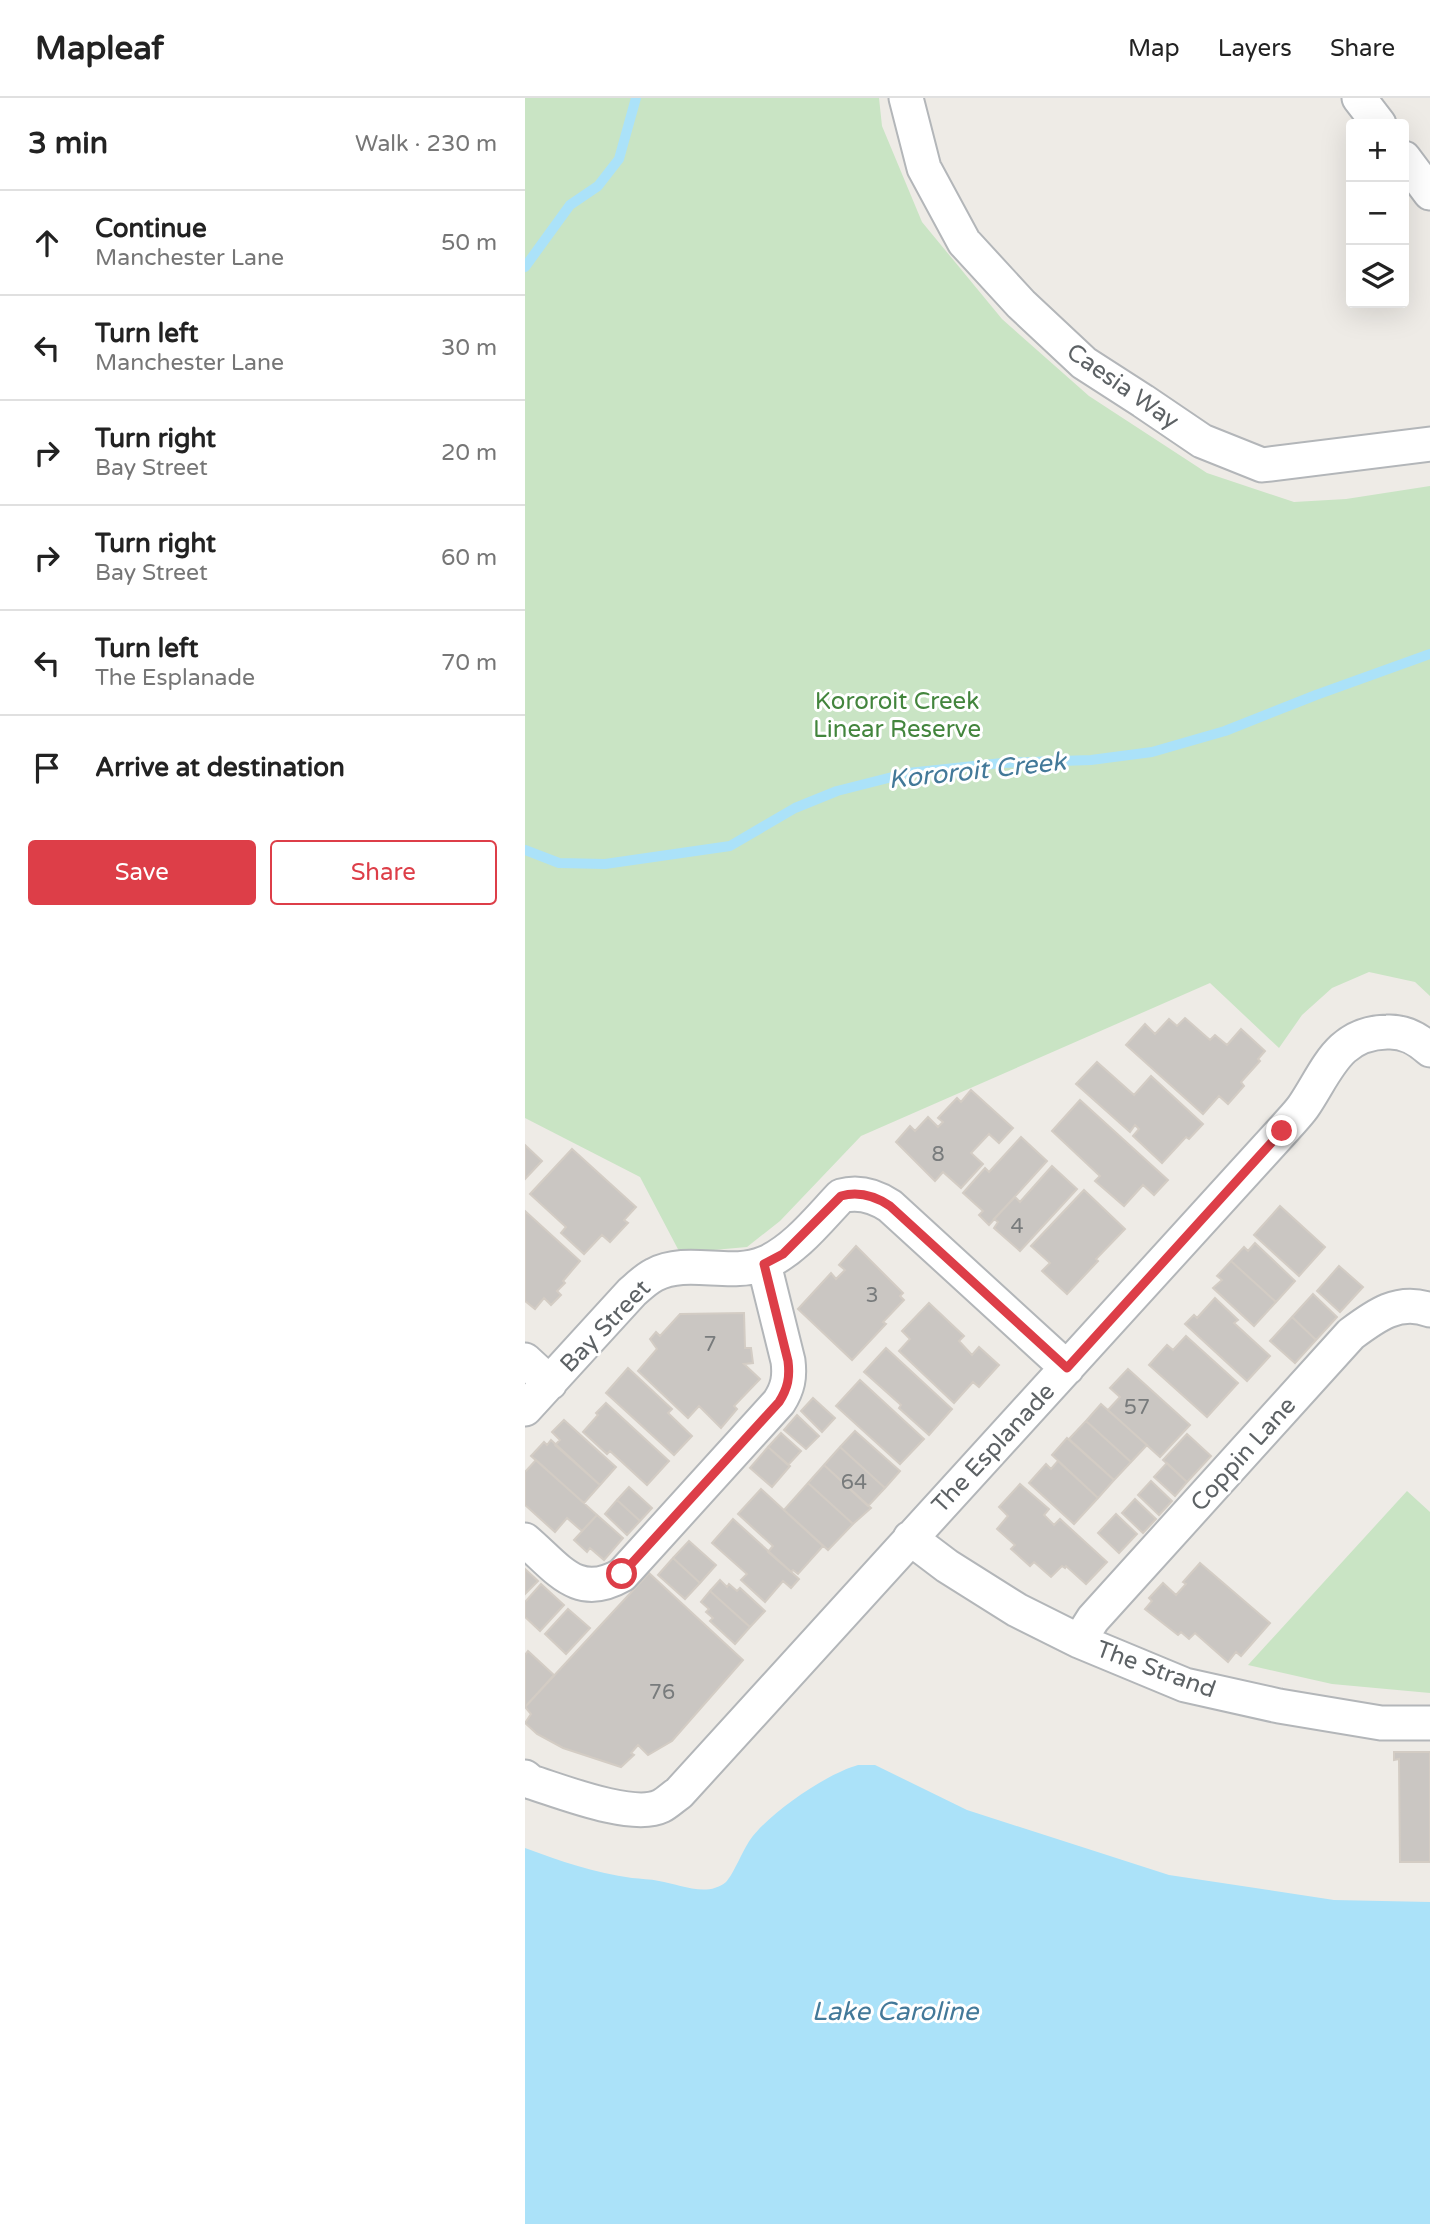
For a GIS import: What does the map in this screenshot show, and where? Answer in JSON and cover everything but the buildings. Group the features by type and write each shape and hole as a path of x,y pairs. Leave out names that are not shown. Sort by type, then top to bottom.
{"street":[{"name":"Caesia Way","path":"906,98 924,168 964,242 1021,304 1084,363 1202,441 1262,466 1430,444"},
{"path":"1359,98 1374,119"},
{"path":"1409,165 1430,193"},
{"name":"The Esplanade","path":"525,1777 531,1782 609,1805 633,1809 659,1807 679,1793 1303,1108 1328,1063 1346,1045 1372,1032 1400,1031 1430,1050"},
{"name":"Bay Street","path":"525,1409 632,1292 653,1275 672,1269 747,1268 764,1264 783,1254 841,1196 852,1193 874,1196 890,1206 1067,1368"},
{"path":"525,1540 568,1577 588,1586 607,1584 622,1574 779,1402 790,1377 764,1264"},
{"name":"Coppin Lane","path":"1080,1641 1093,1619 1351,1334 1387,1310 1404,1305 1430,1310"},
{"path":"525,1360 550,1383"},
{"name":"The Strand","path":"910,1538 947,1566 1017,1610 1080,1641 1185,1685 1279,1706 1381,1723 1430,1723"}],"green space":[{"name":"Kororoit Creek Linear Reserve","path":"525,98 879,98 882,126 922,222 1002,319 1089,396 1207,473 1294,502 1346,499 1430,486 1430,996 1415,982 1369,972 1332,988 1302,1015 1279,1048 1210,983 861,1136 780,1221 747,1247 680,1253 640,1177 525,1118"},
{"path":"1407,1491 1430,1512 1430,1693 1332,1684 1248,1665"}],"water":[{"name":"Lake Caroline","path":"858,1765 875,1765 967,1810 1169,1875 1334,1900 1430,1902 1430,2224 525,2224 525,1848 605,1873 656,1880 693,1889 710,1889 726,1882 750,1840 770,1818 815,1786"}],"waterway":[{"name":"Kororoit Creek","path":"525,267 570,205 598,186 619,159 636,98"},
{"name":"Kororoit Creek","path":"525,850 559,863 605,864 730,846 795,808 837,791 908,773 1002,763 1091,760 1152,752 1225,731 1430,654"}],"route":[{"path":"622,1574 779,1402 786,1390 790,1377 788,1361 764,1264 783,1254 841,1196 852,1193 874,1196 890,1206 1067,1368 1282,1131"}]}
